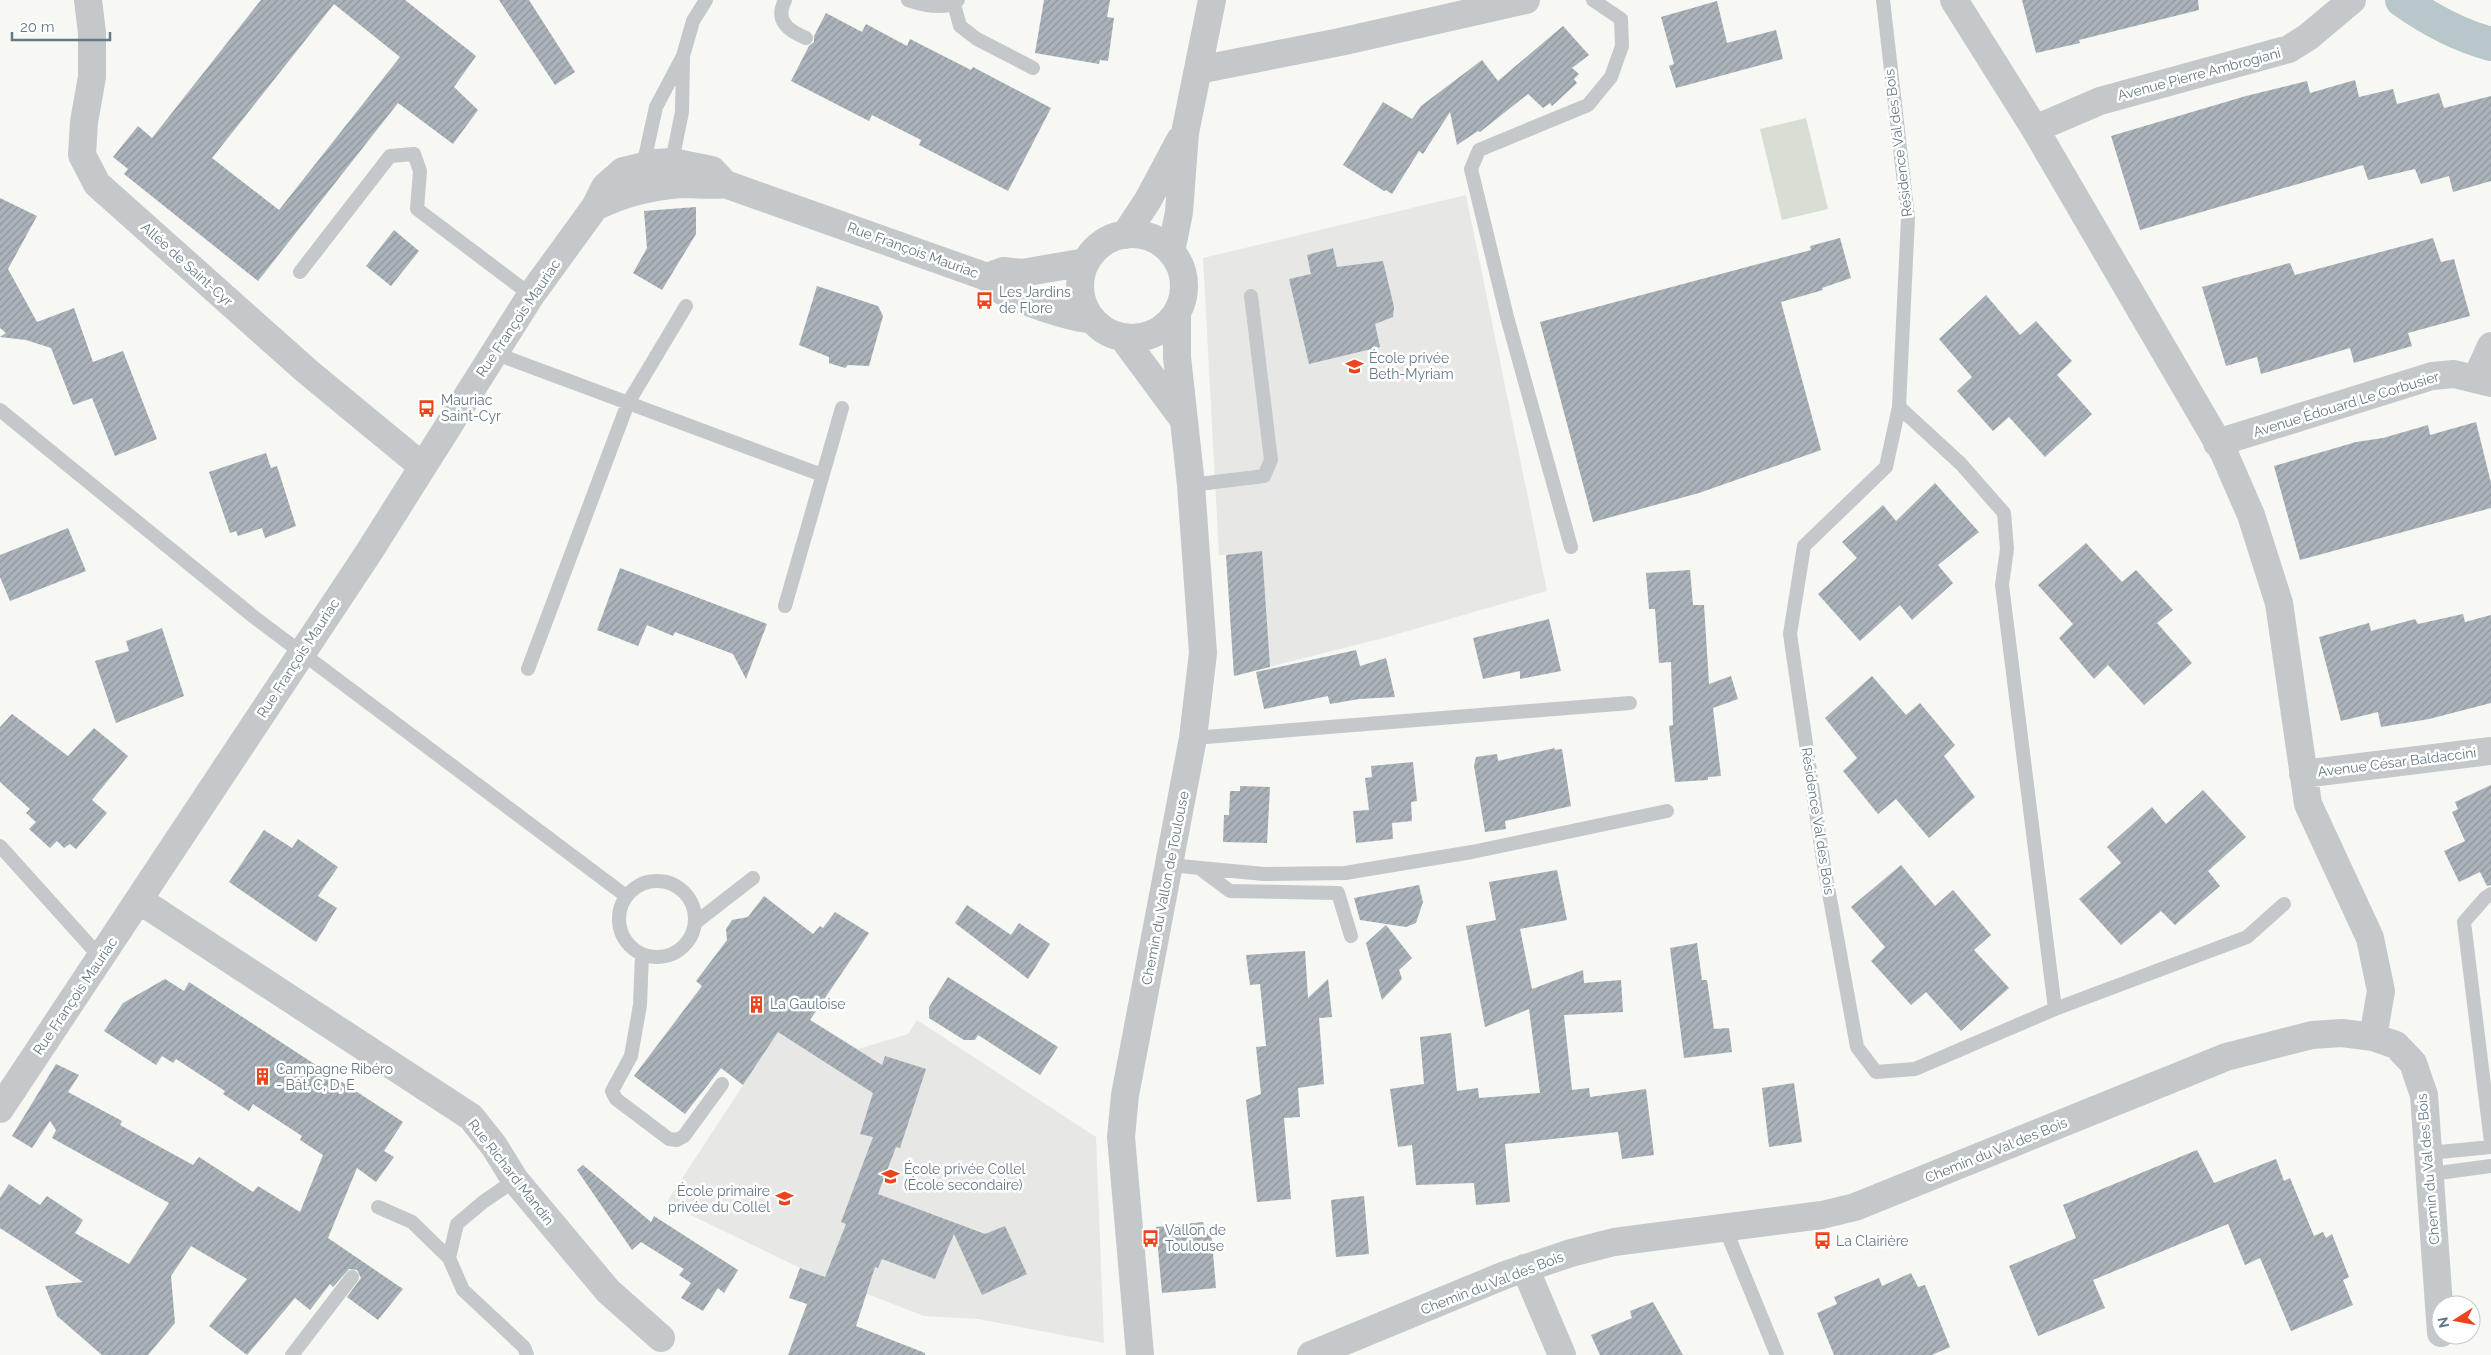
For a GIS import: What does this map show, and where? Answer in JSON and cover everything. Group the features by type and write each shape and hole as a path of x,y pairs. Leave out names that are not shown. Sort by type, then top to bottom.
{"street":[{"name":"Allée de Saint-Cyr","path":"88,0 92,34 92,77 84,122 82,155 97,184 308,372 422,466"},
{"path":"1171,252 1180,212 1184,132 1212,0"},
{"path":"1198,70 1340,42 1526,0"},
{"path":"1954,0 2035,129 2217,443 2250,515 2279,603 2308,804 2370,938 2380,991 2373,1037"},
{"name":"Avenue Pierre Ambrogiani","path":"2035,129 2100,101 2289,49 2352,0"},
{"path":"1125,235 1148,200 1184,132"},
{"name":"Rue François Mauriac","path":"0,1109 302,652 531,296 595,207 614,198 672,162 712,170 725,184"},
{"name":"Rue François Mauriac","path":"646,177 683,184 706,186 725,184 987,277 999,289 1020,298 1079,319 1092,319"},
{"path":"1125,235 1140,235 1154,239 1171,252 1179,265 1184,281 1182,297 1177,312 1167,324 1154,334 1139,338 1123,338 1100,328 1084,306 1080,291 1081,277 1086,262 1096,249 1110,240 1125,235"},
{"name":"Rue François Mauriac","path":"987,277 1003,271 1022,273 1086,262"},
{"name":"Chemin du Vallon de Toulouse","path":"1140,1355 1121,1137 1125,1095 1193,738 1203,653 1191,486 1177,357 1177,312"},
{"path":"1123,338 1184,420"},
{"name":"Avenue Édouard Le Corbusier","path":"2217,443 2432,376 2454,374 2484,381 2491,346"},
{"name":"Avenue César Baldaccini","path":"2303,774 2491,751"},
{"name":"Rue Richard Mandin","path":"139,900 471,1118 494,1146 515,1180 608,1291 661,1338"},
{"name":"Chemin du Val des Bois","path":"1311,1355 1525,1268 1614,1242 1822,1215 1855,1207 2226,1057 2312,1035 2342,1033 2373,1037 2396,1045 2414,1064 2424,1094 2438,1295"},
{"path":"1525,1268 1562,1355"}],"lane":[{"path":"646,177 656,107 683,56 693,21 706,0"},
{"path":"786,0 783,5 784,24 790,32 806,38"},
{"path":"908,0 930,6 956,2 960,26 977,40 1033,68"},
{"path":"1571,547 1507,318 1471,169 1479,150 1588,105 1611,78 1622,46 1621,19 1593,0"},
{"name":"Résidence Val des Bois","path":"1883,0 1908,218 1899,407 1886,467 1804,546 1790,634 1823,860 1857,1047 1876,1072 1915,1069 2055,1009 2247,937 2284,904"},
{"path":"672,162 682,112 683,56"},
{"path":"300,272 390,156 414,154 420,170 417,209 531,296"},
{"path":"1191,486 1264,476 1271,460 1251,296"},
{"path":"528,669 628,404 686,306"},
{"path":"494,353 822,475"},
{"path":"1899,407 1961,464 2004,513 2007,549 2002,585 2055,1009"},
{"path":"784,606 842,408"},
{"path":"0,410 254,617 626,896"},
{"path":"1193,738 1630,703"},
{"path":"1169,865 1264,874 1345,873 1472,852 1667,811"},
{"path":"0,846 101,958"},
{"path":"1198,868 1230,891 1338,893 1351,936"},
{"path":"695,923 753,878"},
{"path":"652,881 667,882 676,886 686,895 694,909 695,923 691,937 683,946 669,954 657,957 642,954 628,943 620,929 620,911 626,896 637,886 652,881"},
{"path":"2491,894 2485,898 2464,922 2491,1142"},
{"path":"642,954 640,1006 631,1056 612,1090 616,1099 669,1139 677,1140 684,1136 722,1084"},
{"path":"2430,1163 2491,1147"},
{"path":"2430,1163 2491,1166"},
{"path":"449,1258 457,1224 483,1202 515,1180"},
{"path":"378,1207 412,1222 449,1258 463,1290 524,1347 527,1355"},
{"path":"1725,1228 1777,1355"},
{"path":"292,1355 352,1277"}],"shaded area":[{"path":"1806,118 1828,209 1782,220 1760,129"},
{"name":"École privée Beth-Myriam","path":"1466,195 1547,591 1387,637 1234,676 1226,555 1219,555 1203,258"},
{"name":"École privée Collel (École secondaire)","path":"793,1009 858,1049 908,1034 917,1020 1096,1137 1104,1343 978,1319 924,1316 800,1268 666,1203"}],"building":[{"path":"261,0 405,0 476,56 454,87 478,110 453,144 398,103 258,281 124,174 128,169 113,157 138,126 152,138","holes":["334,4 400,57 279,210 212,158"]},
{"path":"499,0 529,0 575,72 555,85"},
{"path":"1044,0 1110,0 1107,17 1114,18 1108,61 1100,60 1099,64 1035,53"},
{"path":"2022,0 2198,0 2199,10 2079,40 2080,43 2036,53"},
{"path":"1717,1 1727,43 1776,30 1783,59 1676,88 1669,66 1674,64 1661,17"},
{"path":"826,13 862,32 866,24 907,46 910,39 971,70 973,67 1051,108 1008,191 919,145 921,140 872,115 869,121 791,81 809,46 814,42 814,36"},
{"path":"1563,26 1589,55 1572,68 1579,74 1574,79 1577,83 1552,106 1550,103 1543,108 1528,94 1480,132 1478,131 1457,145 1450,112 1423,154 1419,151 1392,194 1343,165 1383,102 1412,119 1421,106 1482,60 1498,81"},
{"path":"2355,80 2359,97 2393,89 2397,104 2439,93 2444,108 2491,96 2491,181 2453,192 2449,176 2421,184 2415,169 2368,180 2363,165 2140,230 2111,136 2246,96 2307,81 2310,93"},
{"path":"0,198 37,216 8,269 37,322 74,308 93,362 123,351 157,439 115,456 92,398 73,405 51,348 26,340 0,337 6,333 0,328"},
{"path":"696,207 696,234 662,290 633,273 647,248 644,211"},
{"path":"394,230 419,251 391,286 366,266"},
{"path":"1840,238 1851,278 1822,288 1823,290 1781,302 1821,450 1699,493 1593,522 1540,322 1811,250 1810,246"},
{"path":"2433,238 2441,262 2454,259 2470,316 2408,333 2412,346 2354,363 2350,348 2261,374 2257,357 2226,366 2202,287 2290,263 2295,275"},
{"path":"1333,248 1337,267 1383,261 1394,307 1393,317 1375,324 1380,347 1309,364 1289,279 1311,274 1307,255"},
{"path":"817,286 878,306 883,316 869,366 848,365 845,368 829,363 829,357 799,345"},
{"path":"1986,295 2020,335 2036,321 2072,361 2057,375 2092,414 2045,457 2009,417 1993,431 1957,391 1972,377 1939,339"},
{"path":"2476,422 2491,483 2491,508 2300,560 2274,466 2356,442 2383,438 2428,425 2430,435"},
{"path":"266,453 271,468 277,466 296,526 265,538 262,528 238,536 236,531 230,533 209,472"},
{"path":"1935,483 1979,532 1938,565 1953,583 1912,620 1900,605 1860,641 1818,594 1857,558 1842,542 1883,505 1896,521"},
{"path":"68,528 86,571 10,601 0,577 0,555"},
{"path":"2086,543 2122,582 2136,570 2173,610 2157,623 2192,663 2144,705 2108,665 2094,679 2059,638 2073,624 2038,585"},
{"path":"1262,551 1270,667 1234,676 1226,555"},
{"path":"620,568 767,624 746,679 733,654 675,632 673,636 647,625 638,646 597,630"},
{"path":"1690,570 1693,605 1704,605 1709,684 1731,676 1738,699 1713,708 1721,776 1708,777 1708,780 1675,782 1669,726 1673,725 1671,662 1659,663 1655,609 1649,609 1646,573"},
{"path":"2463,614 2465,622 2491,615 2491,703 2429,719 2381,727 2378,712 2341,721 2319,637 2369,623 2371,631 2415,619 2418,624"},
{"path":"1549,619 1561,671 1520,679 1520,671 1483,679 1473,638"},
{"path":"162,628 184,696 116,723 95,661 129,651 126,641"},
{"path":"1356,650 1360,666 1386,658 1395,697 1359,699 1330,704 1328,696 1264,709 1256,672"},
{"path":"1872,676 1906,715 1920,703 1955,745 1944,756 1975,797 1929,838 1896,799 1878,814 1843,771 1857,758 1825,718"},
{"path":"12,714 68,756 94,728 128,756 92,800 107,813 76,849 70,844 64,848 57,841 50,848 29,829 36,822 26,813 30,809 0,782 0,727"},
{"path":"1555,748 1554,750 1562,749 1571,806 1505,821 1506,829 1485,832 1474,766 1476,757 1497,754 1498,761"},
{"path":"1413,762 1417,801 1411,802 1412,821 1392,823 1393,839 1356,843 1353,811 1369,810 1365,778 1372,777 1371,766"},
{"path":"2491,785 2491,885 2487,886 2480,872 2459,882 2444,851 2465,841 2452,812 2458,809 2455,802"},
{"path":"1240,786 1270,787 1267,843 1223,842 1224,815 1229,815 1230,791 1240,791"},
{"path":"2203,790 2246,837 2208,871 2220,886 2175,925 2161,911 2121,945 2079,899 2121,863 2107,847 2152,807 2166,824"},
{"path":"264,830 292,848 298,839 338,867 318,896 337,908 316,942 229,882"},
{"path":"1901,865 1935,906 1953,890 1991,935 1974,950 2009,988 1961,1031 1926,992 1911,1005 1871,961 1885,947 1851,907"},
{"path":"1557,870 1567,920 1520,929 1532,989 1583,970 1584,983 1621,980 1623,1012 1564,1015 1572,1090 1589,1088 1590,1097 1646,1089 1654,1155 1622,1159 1618,1132 1505,1144 1510,1202 1476,1205 1474,1183 1416,1185 1412,1145 1398,1147 1390,1089 1424,1084 1420,1037 1451,1033 1457,1091 1478,1088 1479,1098 1540,1093 1529,1009 1485,1027 1466,926 1496,920 1489,882"},
{"path":"1419,885 1423,902 1416,923 1406,927 1360,920 1354,898"},
{"path":"764,896 813,934 820,926 823,928 835,912 869,933 810,1020 882,1065 885,1056 926,1069 900,1148 896,1147 878,1194 985,1234 1005,1226 1027,1274 982,1295 954,1234 935,1279 882,1259 878,1268 875,1267 856,1326 925,1353 925,1355 788,1355 807,1304 789,1298 800,1268 825,1277 846,1224 841,1222 873,1137 860,1134 873,1093 778,1032 743,1085 721,1068 685,1114 634,1076 702,986 696,981 727,940 726,929 732,920 748,917"},
{"path":"967,905 1011,935 1019,923 1050,944 1028,979 955,923"},
{"path":"1386,925 1412,958 1399,970 1402,979 1382,1000 1366,943"},
{"path":"1697,943 1702,980 1707,980 1714,1029 1729,1028 1732,1052 1684,1058 1670,948"},
{"path":"1305,951 1308,998 1328,979 1332,1017 1319,1018 1324,1084 1298,1088 1300,1117 1284,1118 1291,1199 1257,1202 1246,1100 1261,1094 1256,1047 1266,1046 1260,984 1250,985 1246,955"},
{"path":"948,977 1058,1047 1040,1075 978,1035 975,1040 964,1040 929,1018 929,1007"},
{"path":"165,979 184,991 189,982 403,1122 384,1151 394,1157 376,1182 357,1168 328,1238 403,1289 378,1320 347,1297 361,1278 357,1270 349,1269 333,1287 330,1284 310,1310 295,1298 247,1355 209,1326 247,1279 191,1246 171,1276 175,1323 148,1355 102,1355 57,1316 45,1286 83,1282 0,1228 0,1198 9,1184 40,1205 47,1196 83,1220 75,1233 129,1264 169,1203 52,1138 56,1130 50,1121 32,1148 12,1136 56,1064 79,1075 68,1092 122,1121 120,1125 193,1165 199,1157 253,1192 258,1186 300,1212 323,1155 300,1140 302,1136 253,1104 249,1111 223,1094 225,1091 176,1059 173,1063 162,1056 156,1065 104,1031 123,1003"},
{"path":"1794,1083 1802,1142 1769,1147 1762,1088"},
{"path":"2197,1150 2214,1183 2276,1159 2284,1181 2290,1178 2314,1236 2323,1232 2326,1238 2332,1234 2349,1277 2343,1280 2353,1305 2291,1331 2260,1258 2245,1265 2228,1224 2093,1280 2105,1308 2038,1336 2009,1266 2076,1238 2063,1205"},
{"path":"583,1165 651,1222 654,1216 738,1270 724,1293 718,1288 703,1311 681,1298 691,1283 679,1275 684,1269 641,1242 632,1250 577,1170"},
{"path":"1364,1196 1369,1254 1336,1257 1331,1200"},
{"path":"1203,1222 1206,1229 1211,1230 1216,1288 1162,1293 1156,1227"},
{"path":"1911,1273 1918,1287 1925,1285 1950,1347 1932,1355 1834,1355 1817,1313 1837,1304 1834,1297 1879,1278 1882,1286"},
{"path":"1653,1302 1683,1355 1600,1355 1591,1335 1632,1318 1630,1311"}],"waterway":[{"path":"2402,0 2444,26 2491,44"}],"place":[{"name":"Les Jardins de Flore","path":"985,300"},
{"name":"École privée Beth-Myriam","path":"1355,366"},
{"name":"Mauriac Saint-Cyr","path":"427,408"},
{"name":"La Gauloise","path":"756,1004"},
{"name":"Campagne Ribéro - Bât. C, D, E","path":"262,1077"},
{"name":"École privée Collel (École secondaire)","path":"890,1177"},
{"name":"École primaire privée du Collel","path":"784,1199"},
{"name":"Vallon de Toulouse","path":"1151,1238"},
{"name":"La Clairière","path":"1822,1241"}]}
